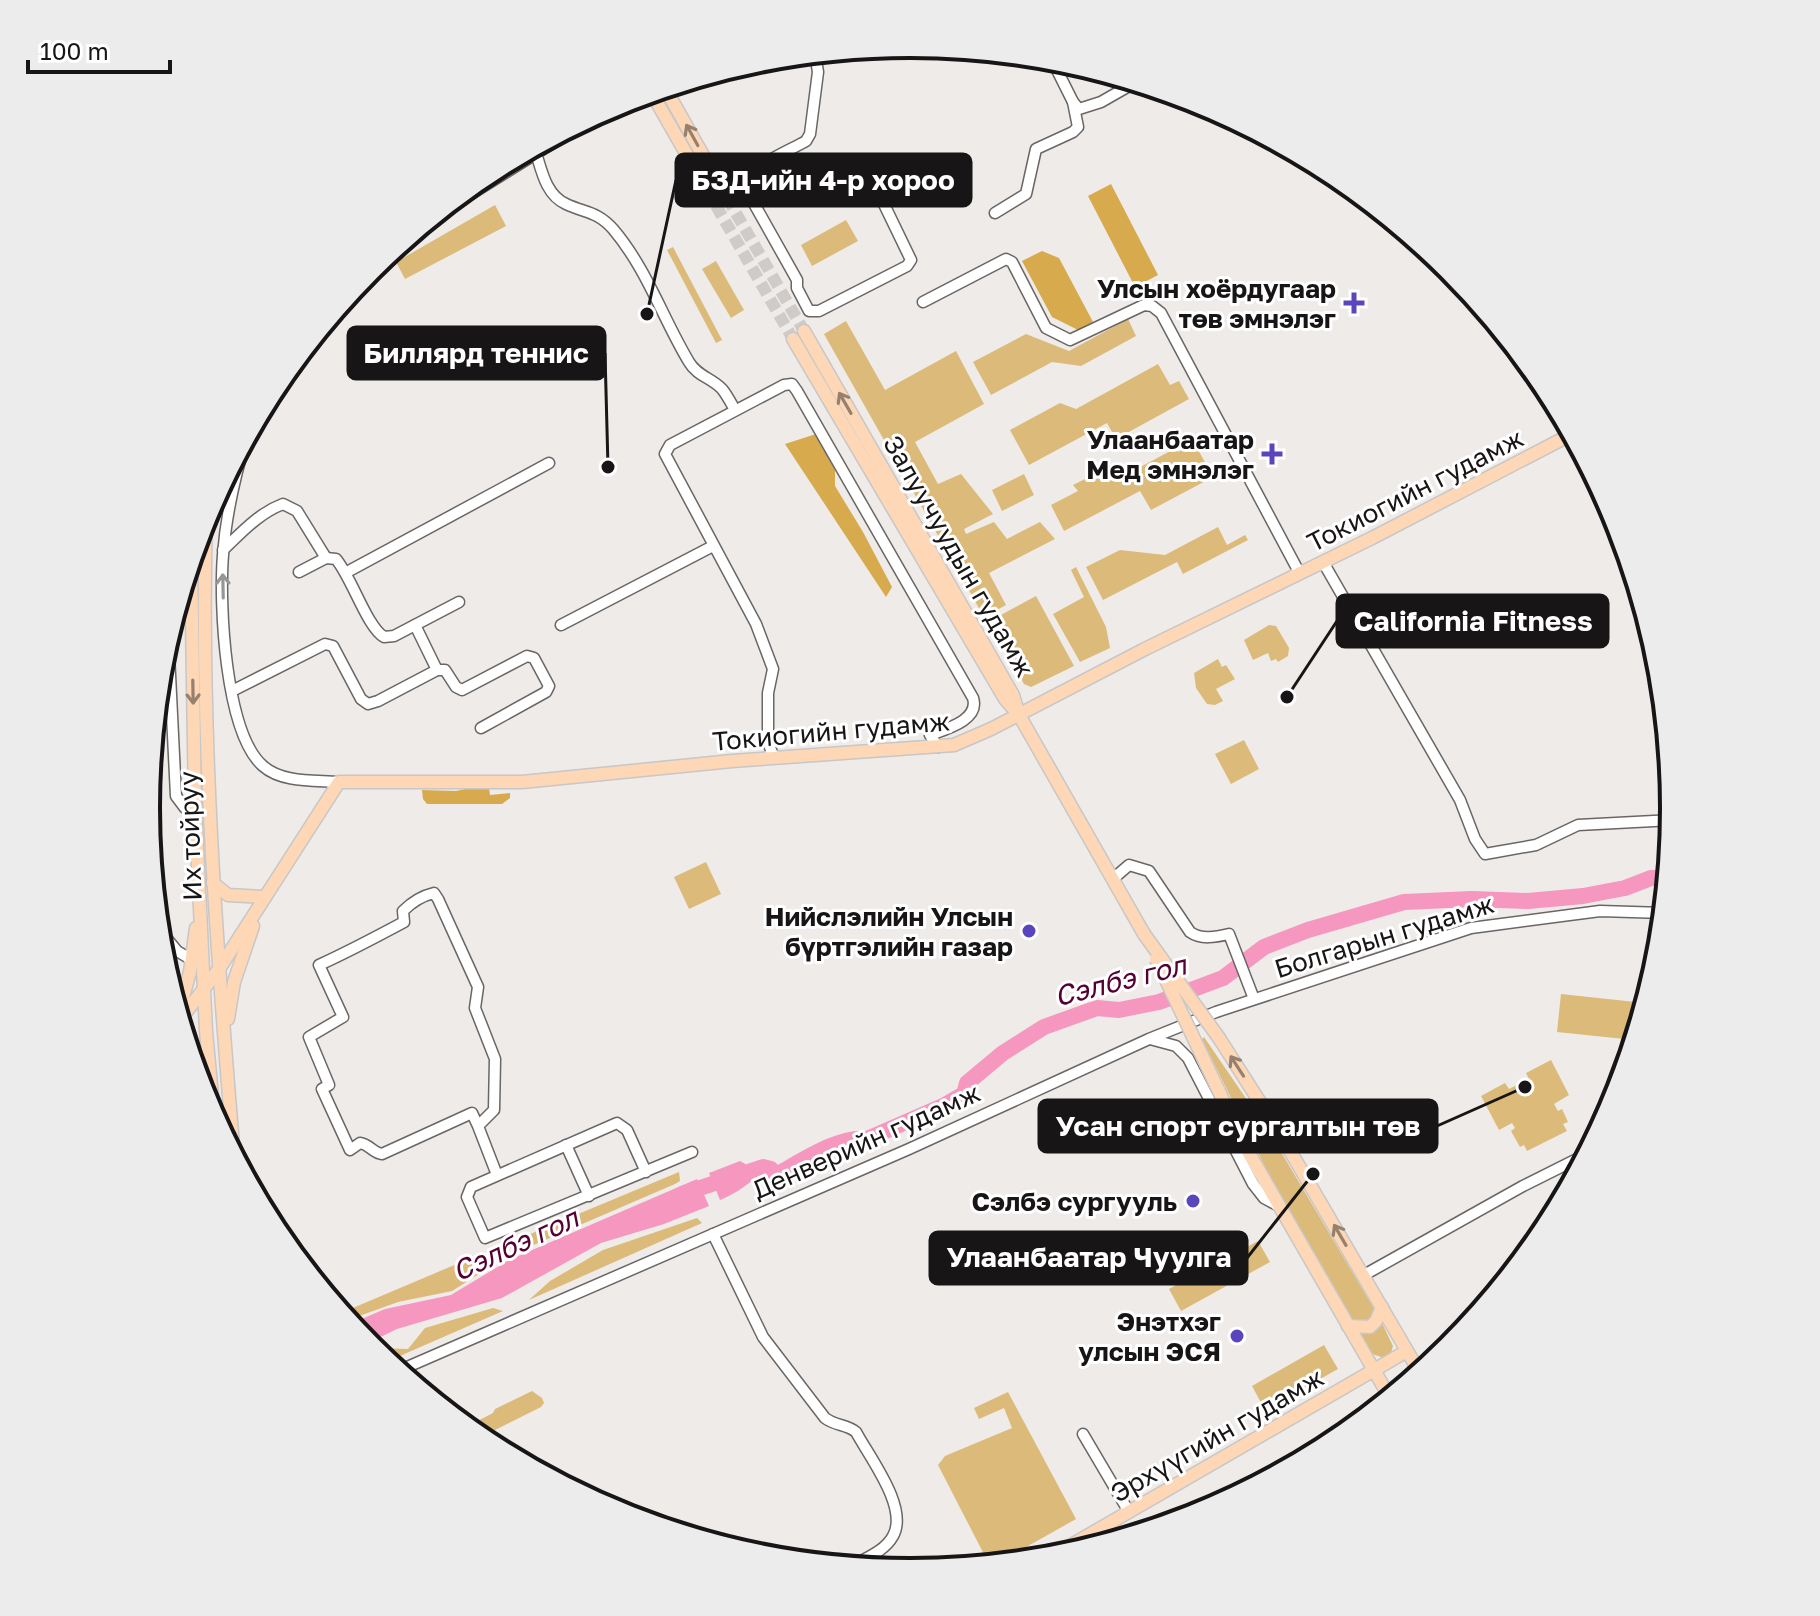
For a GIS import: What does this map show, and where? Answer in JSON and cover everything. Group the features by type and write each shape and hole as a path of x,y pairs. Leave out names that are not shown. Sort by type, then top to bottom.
{"main road":[{"path":"658,102 713,186 670,98"},
{"name":"Залуучуудын гудамж","path":"799,335 1005,699 1019,715 1144,934"},
{"name":"Токиогийн гудамж","path":"339,782 522,782 774,758 938,747 966,741 1563,439"},
{"name":"Их тойруу","path":"205,554 213,883 232,1128"},
{"name":"Их тойруу","path":"192,595 195,807 210,1075"},
{"path":"188,1010 219,969 339,782"},
{"path":"213,883 228,895 265,897"},
{"path":"185,997 201,897"},
{"path":"224,1038 234,982 256,912"},
{"path":"1144,934 1210,1025 1279,1132 1414,1363"},
{"path":"1144,934 1246,1148 1384,1389"},
{"path":"1348,1326 1370,1327 1382,1307"},
{"name":"Эрхүүгийн гудамж","path":"1087,1536 1407,1351"}],"street":[{"path":"817,64 810,134 806,141 762,166 749,180 748,189 797,280 797,288 809,311 819,311 907,266 911,260 867,169"},
{"path":"1058,73 1079,109 1087,108 1122,89"},
{"path":"995,213 1026,194 1036,149 1078,127 1073,102"},
{"path":"537,157 544,179 554,195 565,204 592,212 612,228 630,252 691,365 720,387 735,410"},
{"path":"923,302 1006,259 1012,262 1046,328 1070,340 1144,305 1152,306 1161,313 1180,346 1217,423 1300,574"},
{"path":"774,758 768,742 768,693 773,669 756,624 666,457 666,450 735,410 784,385 792,384 973,698 973,711 955,726 930,735 938,747"},
{"path":"347,572 549,463"},
{"path":"234,483 223,550 226,656 246,744 264,768 284,777 339,782"},
{"path":"223,550 254,520 283,504 297,511 326,558"},
{"path":"561,625 713,546"},
{"path":"299,572 326,558 336,559 347,572 377,633 389,637 459,602"},
{"path":"1323,562 1460,800 1475,839 1485,854 1536,845 1578,825 1659,821"},
{"path":"415,625 437,670"},
{"path":"232,691 325,644 333,646 361,699 368,704 437,670 445,670 456,687 462,690 527,656 534,658 549,686 546,692 481,728"},
{"path":"170,683 176,796 185,808 195,807"},
{"path":"1114,878 1129,865 1145,867 1190,932 1206,937 1229,934 1252,994"},
{"path":"478,1126 494,1110 495,1059 475,1008 478,987 434,893 411,903 403,911 404,922 319,965 343,1017 309,1037 329,1085 322,1089 350,1150 360,1143 382,1154 472,1113 497,1175"},
{"name":"Болгарын гудамж","path":"1149,1039 1252,994 1482,926 1600,911 1653,913"},
{"path":"173,946 192,960"},
{"path":"1149,1039 1176,1046 1188,1058 1253,1184 1264,1198 1279,1206"},
{"name":"Денверийн гудамж","path":"409,1366 909,1149 1149,1039"},
{"path":"646,1172 627,1130 617,1123 471,1187 467,1197 485,1238 589,1196 646,1172 692,1152"},
{"path":"566,1145 589,1196"},
{"path":"1364,1275 1571,1162"},
{"path":"713,1234 763,1337 825,1418 832,1424 849,1426 856,1432 895,1503 897,1525 892,1537 882,1549 869,1556"},
{"path":"1083,1434 1129,1512"}],"shaded area":[{"path":"1111,184 1158,275 1135,287 1088,196"},
{"path":"495,205 506,226 405,279 397,261"},
{"path":"846,220 858,241 812,266 801,245"},
{"path":"673,247 722,340 716,343 667,250"},
{"path":"1042,251 1059,258 1093,322 1078,330 1052,317 1022,261"},
{"path":"716,261 744,310 731,318 702,269"},
{"path":"1128,319 1136,336 1081,366 1052,362 991,395 973,362 1026,334 1069,351"},
{"path":"846,321 885,390 956,351 984,404 915,442 938,484 961,474 993,514 964,529 966,534 994,522 1007,539 1040,522 1055,539 989,573 1006,605 984,617 824,334"},
{"path":"1158,364 1170,385 1179,381 1189,399 1116,439 1107,423 1029,465 1010,430 1060,403 1076,409"},
{"path":"816,434 835,468 835,486 892,587 886,597 785,444"},
{"path":"1195,444 1213,477 1151,510 1140,491 1064,531 1051,505 1078,491 1073,485 1087,478 1118,479 1176,448 1178,452"},
{"path":"1024,474 1034,495 1002,511 992,490"},
{"path":"1218,527 1227,545 1245,535 1248,540 1183,574 1177,562 1103,600 1086,567 1120,550 1165,555"},
{"path":"1076,567 1106,627 1110,648 1080,662 1053,614 1084,597 1071,570"},
{"path":"1036,596 1074,666 1031,687 1024,684 988,622"},
{"path":"1269,625 1276,626 1289,648 1288,656 1278,662 1276,659 1271,661 1268,653 1253,660 1244,640"},
{"path":"1218,659 1235,679 1216,689 1223,701 1215,705 1207,704 1196,688 1194,673"},
{"path":"1244,740 1259,769 1231,784 1215,754"},
{"path":"489,788 490,795 510,793 510,798 502,804 427,804 423,799 422,790 456,791"},
{"path":"706,862 721,894 689,909 674,877"},
{"path":"1561,994 1634,1002 1623,1039 1557,1032"},
{"path":"1204,1037 1271,1135 1376,1312 1372,1321 1356,1323 1352,1320 1271,1179 1202,1039"},
{"path":"1551,1060 1569,1095 1554,1104 1558,1111 1562,1109 1568,1122 1563,1124 1567,1131 1527,1151 1524,1145 1520,1147 1511,1131 1515,1128 1512,1123 1499,1130 1481,1096 1505,1083 1509,1089 1529,1079 1526,1073"},
{"path":"740,1161 747,1165 769,1167 740,1190 720,1200 709,1173"},
{"path":"679,1172 680,1181 675,1184 522,1250 514,1251 506,1244"},
{"path":"697,1179 709,1206 664,1224 601,1243 502,1298 397,1329 379,1337 362,1319 385,1309 451,1295 509,1260"},
{"path":"697,1218 702,1223 529,1300 550,1281 603,1250"},
{"path":"1258,1241 1270,1262 1181,1311 1169,1289"},
{"path":"478,1255 479,1274 452,1291 398,1302 359,1316 351,1309"},
{"path":"493,1308 503,1311 399,1356 391,1348 408,1349 425,1328"},
{"path":"1380,1319 1393,1346 1391,1353 1384,1358 1372,1354 1358,1331"},
{"path":"1324,1345 1338,1369 1265,1410 1252,1386"},
{"path":"532,1391 544,1403 493,1432 478,1421"},
{"path":"1008,1392 1076,1519 1021,1550 984,1554 938,1465 945,1456 1012,1428 1004,1408 979,1419 974,1408"}],"waterway":[{"name":"Сэлбэ гол","path":"682,1194 763,1167 771,1169 770,1174 774,1176 844,1141 867,1139 964,1094 967,1083 1003,1053 1044,1027 1097,1008 1119,1010 1159,1002 1223,978 1264,947 1308,930 1404,902 1472,899 1528,901 1583,896 1656,878"}],"tunnel":[{"path":"718,182 804,331"},
{"path":"707,190 793,339"}],"place":[{"name":"Улсын хоёрдугаар төв эмнэлэг","path":"1354,303"},
{"name":"БЗД-ийн 4-р хороо","path":"647,314"},
{"name":"Улаанбаатар Мед эмнэлэг","path":"1272,454"},
{"name":"Биллярд теннис","path":"608,467"},
{"name":"California Fitness","path":"1287,697"},
{"name":"Нийслэлийн Улсын бүртгэлийн газар","path":"1029,931"},
{"name":"Усан спорт сургалтын төв","path":"1525,1087"},
{"name":"Улаанбаатар Чуулга","path":"1313,1174"},
{"name":"Сэлбэ сургууль","path":"1193,1201"},
{"name":"Энэтхэг улсын ЭСЯ","path":"1237,1336"}]}
